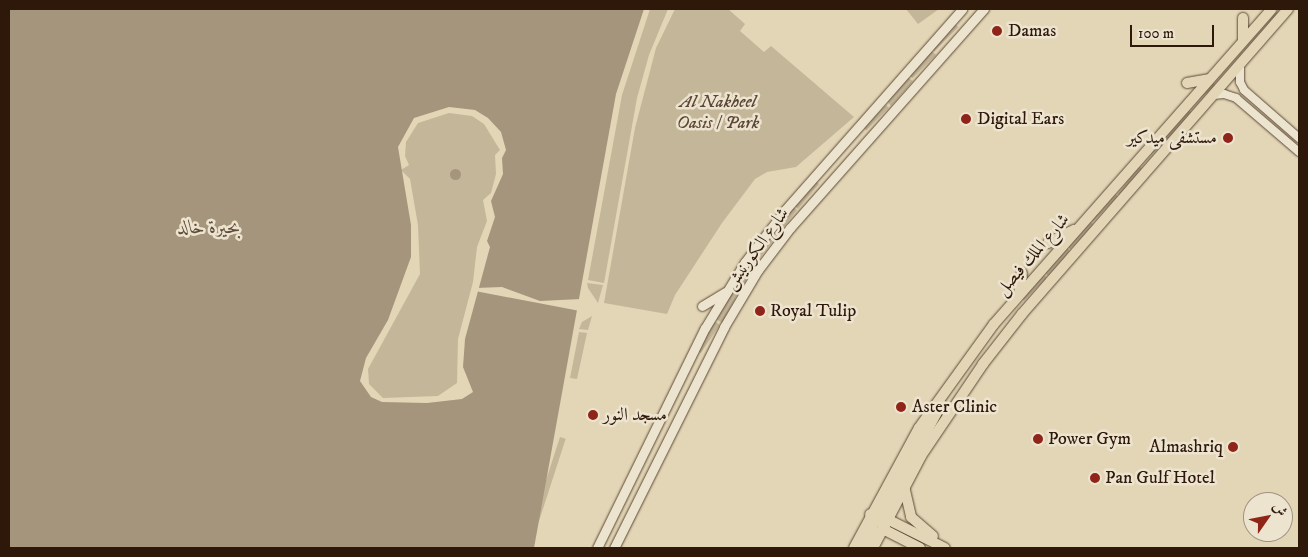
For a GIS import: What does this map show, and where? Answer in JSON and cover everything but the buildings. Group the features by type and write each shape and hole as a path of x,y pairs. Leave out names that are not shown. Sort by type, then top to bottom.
{"main road":[{"name":"شارع الكورنيش","path":"597,548 726,292 770,227 962,9"},
{"name":"شارع الكورنيش","path":"614,548 676,422 739,302 772,251 976,13 984,9"},
{"path":"1261,21 1266,9"},
{"name":"شارع الملك فيصل","path":"873,548 878,518 903,453 944,390 1019,294 1272,9"},
{"name":"شارع الملك فيصل","path":"854,548 904,486 956,402 1012,327 1288,9"},
{"path":"1262,40 1273,33 1295,9"},
{"path":"1243,18 1244,40"},
{"path":"1188,83 1209,79"},
{"path":"862,146 856,145 854,140 867,124 867,117"},
{"path":"814,201 815,192 826,178 824,172 819,171"},
{"path":"1048,243 1079,227"},
{"path":"1019,294 1022,272"},
{"path":"702,306 726,292"},
{"path":"670,401 664,427 670,430 676,422"},
{"path":"635,471 642,465 647,468 642,492"},
{"path":"904,486 911,518 946,548"},
{"path":"878,518 946,548"},
{"path":"878,518 915,548"},
{"path":"864,548 878,518"}],"street":[{"path":"1240,65 1240,82 1244,90 1299,138"},
{"path":"1213,95 1228,94 1246,106 1299,152"},
{"path":"1246,106 1244,101 1247,99 1267,116 1275,117"},
{"path":"1286,140 1299,146"}],"green space":[{"path":"650,9 668,9 649,55 637,98 604,283 588,280 622,95"},
{"name":"Al Nakheel Oasis / Park","path":"675,9 728,9 745,24 740,31 764,52 771,46 854,117 796,167 767,172 755,179 722,223 675,295 667,314 604,303 635,128 656,48"},
{"path":"906,9 939,9 918,24"},
{"path":"954,23 958,27 934,51 930,47"},
{"path":"931,50 936,55 913,78 908,73"},
{"path":"907,77 913,81 891,106 888,102"},
{"path":"1213,82 1216,86 1187,108 1184,104"},
{"path":"886,105 889,108 866,130 863,128"},
{"path":"1188,110 1192,113 1168,140 1165,137"},
{"path":"449,113 472,116 484,124 500,150 495,155 496,174 491,193 483,200 487,221 477,247 473,282 458,339 457,383 438,396 383,398 369,384 368,369 420,274 418,225 410,179 401,170 409,165 405,156 406,142 418,123"},
{"path":"1164,138 1167,142 1139,163 1136,159"},
{"path":"1139,166 1143,169 1122,197 1118,194"},
{"path":"816,181 819,184 798,209 794,205"},
{"path":"1115,194 1118,197 1093,222 1090,219"},
{"path":"793,207 797,210 777,236 772,232"},
{"path":"1090,221 1094,225 1070,249 1066,245"},
{"path":"771,234 776,238 756,263 751,259"},
{"path":"1067,248 1071,252 1048,276 1044,271"},
{"path":"750,262 756,266 738,292 732,289"},
{"path":"1044,275 1047,278 1024,300 1021,298"},
{"path":"587,283 603,285 598,303 588,288"},
{"path":"731,291 737,294 723,323 716,320"},
{"path":"592,316 588,330 579,329 582,322"},
{"path":"714,321 720,325 701,353 695,349"},
{"path":"579,332 587,333 577,379 570,378"},
{"path":"560,437 566,439 531,546 525,544"}],"water":[{"name":"بحيرة خالد","path":"9,9 644,9 616,94 534,548 9,548","holes":["449,107 475,110 488,118 501,132 506,150 502,158 503,174 491,201 495,217 487,241 490,247 465,339 463,367 473,392 462,399 427,403 382,402 371,397 360,381 366,358 388,320 411,257 411,225 398,147 414,118"]},
{"path":"455,168 461,174 455,180 449,174"}],"pier":[{"path":"502,287 540,301 581,299 580,311 475,291 476,288"}],"place":[{"name":"Damas","path":"997,31"},
{"name":"Digital Ears","path":"966,119"},
{"name":"مستشفى ميدكير","path":"1228,138"},
{"name":"Royal Tulip","path":"760,311"},
{"name":"Aster Clinic","path":"901,407"},
{"name":"مسجد النور","path":"593,415"},
{"name":"Power Gym","path":"1038,439"},
{"name":"Almashriq","path":"1233,447"},
{"name":"Pan Gulf Hotel","path":"1095,478"}]}
